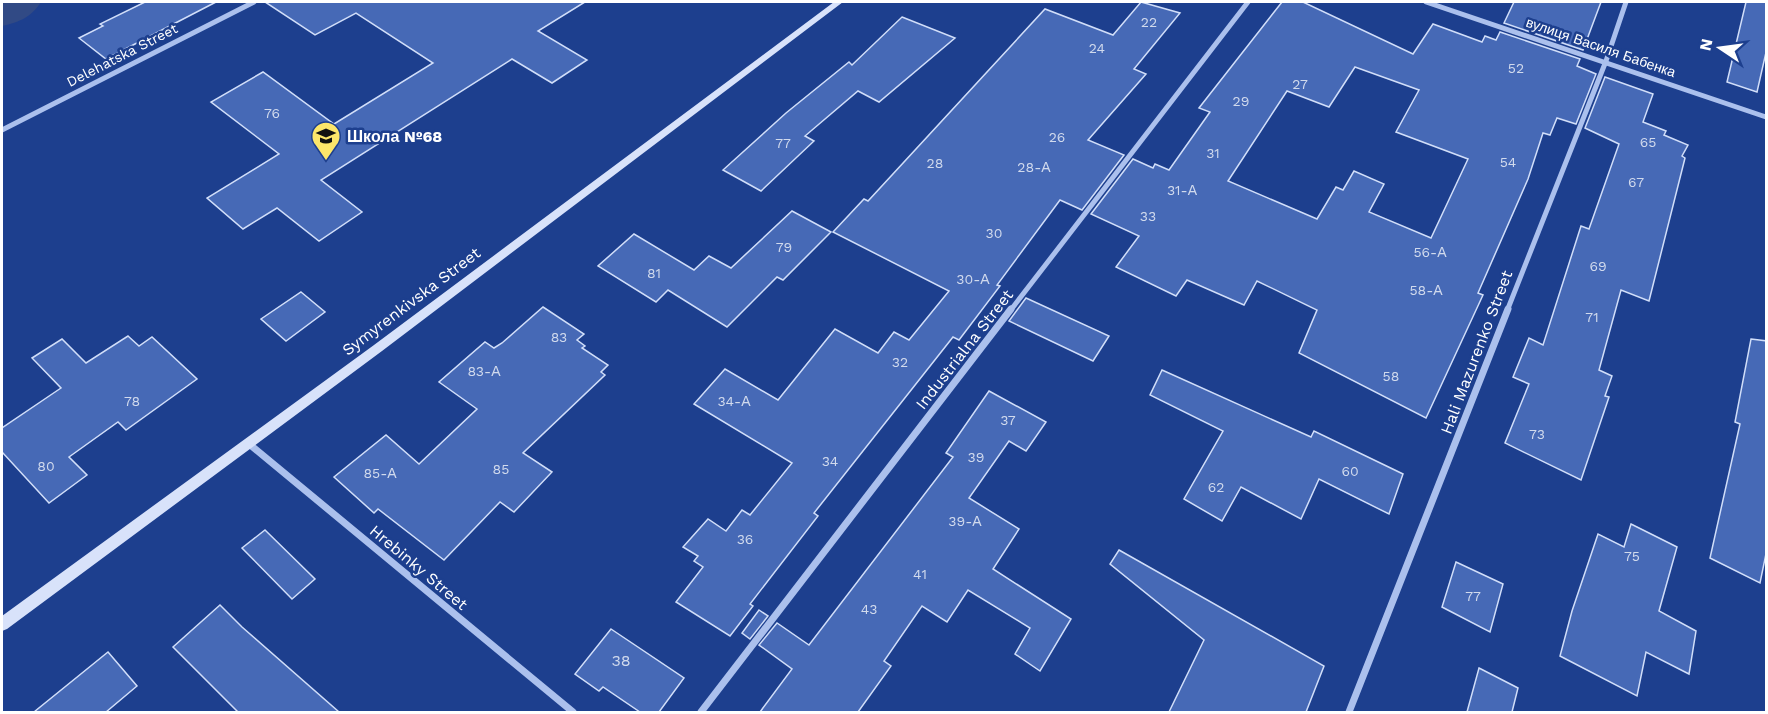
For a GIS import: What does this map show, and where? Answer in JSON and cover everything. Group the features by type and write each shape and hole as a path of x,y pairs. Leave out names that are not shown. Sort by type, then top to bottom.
{"main road":[{"name":"Symyrenkivska Street","path":"2,624 839,2"}],"street":[{"name":"Delehatska Street","path":"2,130 254,2"},
{"name":"Industrialna Street","path":"701,712 1248,2"},
{"name":"вулиця Василя Бабенка","path":"1426,2 1767,117"},
{"name":"Hali Mazurenko Street","path":"1349,712 1606,61 1626,2"},
{"name":"Hrebinky Street","path":"248,443 573,712"}],"building":[{"path":"145,2 216,2 106,59 79,38 103,26 100,24"},
{"path":"265,2 585,2 538,31 587,60 552,83 512,59 321,180 362,212 319,241 277,208 243,229 207,198 279,154 211,102 263,72 334,124 433,63 356,13 315,35"},
{"path":"1141,2 1180,13 1134,69 1146,74 1088,140 1124,155 1082,210 1060,200 959,340 953,337 814,513 818,516 750,604 753,606 730,636 676,602 703,567 694,561 698,556 683,547 708,519 726,531 742,510 750,515 792,463 694,404 725,369 778,400 835,329 878,353 894,332 909,340 949,291 833,232 864,199 868,201 1045,9 1113,35"},
{"path":"1282,2 1303,2 1413,54 1433,24 1482,42 1485,36 1496,40 1500,32 1580,59 1577,66 1596,74 1576,124 1557,118 1550,135 1543,133 1528,179 1478,293 1483,295 1426,418 1299,353 1317,310 1257,281 1244,305 1187,280 1176,296 1116,267 1139,236 1091,214 1133,159 1153,168 1155,164 1169,170 1210,112 1199,108","holes":["1355,67 1419,90 1396,132 1468,159 1431,238 1369,212 1384,184 1354,171 1343,190 1336,187 1317,219 1228,181 1287,91 1329,107"]},
{"path":"1514,2 1601,2 1583,50 1504,23"},
{"path":"1746,2 1767,2 1767,48 1757,92 1727,82"},
{"path":"902,17 955,38 879,102 858,91 805,136 814,141 761,191 723,170 786,113 849,62 852,65"},
{"path":"1605,77 1653,94 1643,122 1666,131 1664,135 1688,145 1682,156 1685,158 1649,301 1621,290 1599,370 1612,376 1605,396 1609,397 1581,480 1505,443 1529,384 1513,377 1529,338 1543,345 1581,226 1589,229 1619,144 1585,128"},
{"path":"792,211 831,232 783,280 777,277 727,327 668,290 656,302 598,266 634,234 694,270 709,256 731,268"},
{"path":"301,292 325,312 286,341 261,319"},
{"path":"1026,298 1109,336 1093,361 1009,321"},
{"path":"543,307 584,334 577,340 585,346 582,348 608,365 601,372 605,375 523,453 552,472 514,512 500,502 444,560 378,509 374,513 334,477 386,435 419,464 477,409 439,382 485,342 494,348"},
{"path":"128,336 139,346 152,337 197,379 126,430 118,422 69,457 87,475 49,503 2,452 2,428 61,388 32,358 62,339 86,363"},
{"path":"1751,339 1767,341 1767,549 1760,583 1710,558 1740,424 1735,422"},
{"path":"1162,370 1311,437 1314,431 1403,474 1389,514 1319,479 1301,519 1241,487 1222,521 1184,499 1223,431 1150,395"},
{"path":"989,391 1046,422 1026,451 1009,441 969,498 1019,529 993,569 1071,619 1040,671 1015,654 1030,628 968,590 947,622 922,606 884,661 891,666 858,712 760,712 792,669 759,645 777,623 809,645 953,457 946,453"},
{"path":"1631,524 1677,547 1659,611 1696,631 1689,674 1646,652 1637,696 1560,656 1572,611 1598,534 1624,547"},
{"path":"265,530 315,579 292,599 242,548"},
{"path":"1119,550 1324,666 1306,712 1169,712 1204,640 1110,564"},
{"path":"1456,562 1503,584 1490,632 1442,607"},
{"path":"220,605 339,712 238,712 173,647"},
{"path":"759,610 768,616 750,639 742,633"},
{"path":"611,629 684,678 659,712 640,712 603,687 599,691 575,674"},
{"path":"108,652 137,686 106,712 34,712"},
{"path":"1479,668 1518,688 1512,712 1467,712"}],"waterway":[{"path":"2,10 15,2"}],"place":[{"name":"Школа №68","path":"326,162"}]}
